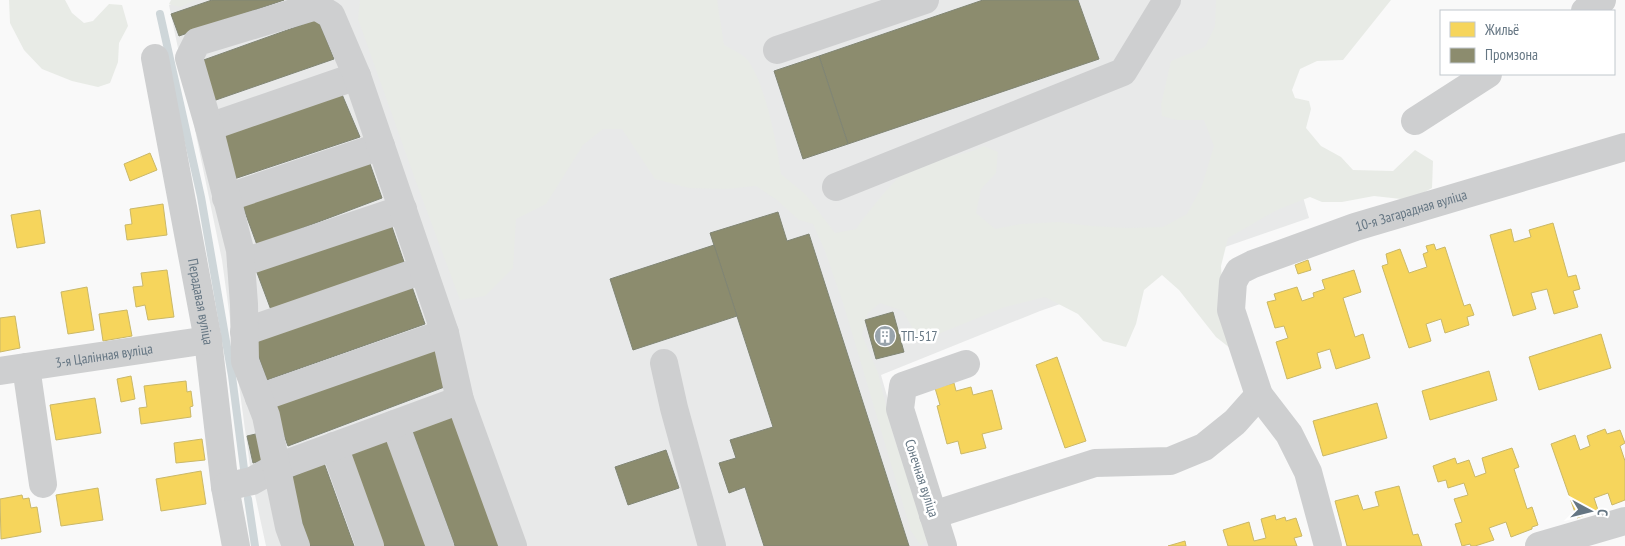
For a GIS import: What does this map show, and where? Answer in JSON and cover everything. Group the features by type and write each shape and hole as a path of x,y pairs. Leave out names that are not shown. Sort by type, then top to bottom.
{"street":[{"path":"777,50 924,0"},
{"path":"836,187 1123,72 1167,0"},
{"path":"1587,10 1602,0"},
{"path":"296,546 289,527 275,468 266,416 245,361 240,250 209,127 189,58 197,42 316,6 331,16 357,76 445,333 460,400 513,546"},
{"name":"Перадавая вуліца","path":"155,58 208,340 225,487 236,546"},
{"path":"1415,121 1486,75"},
{"path":"209,127 357,76"},
{"path":"226,198 381,146"},
{"name":"10-я Загарадная вуліца","path":"1259,395 1231,310 1232,282 1239,271 1253,264 1355,227 1625,147"},
{"path":"241,263 403,209"},
{"path":"244,332 423,270"},
{"path":"259,398 445,333"},
{"name":"3-я Цалінная вуліца","path":"13,369 208,340"},
{"path":"664,363 674,408 712,546"},
{"name":"Сонечная вуліца","path":"943,546 900,409 903,386 966,364"},
{"path":"13,369 43,484"},
{"path":"933,515 1095,463 1170,460 1204,447 1235,422 1259,395 1289,434 1308,472 1328,546"},
{"path":"225,487 252,481 275,468 460,400"},
{"path":"394,424 440,546"},
{"path":"334,446 370,546"},
{"path":"1539,546 1592,539 1625,521"}],"shaded area":[{"path":"9,0 65,0 72,13 84,23 93,21 109,4 122,5 128,26 119,43 118,62 110,83 98,87 72,81 42,69 24,50 10,23"},
{"path":"171,0 196,0 180,7 169,4"},
{"path":"182,0 1247,0 1309,218 1040,311 881,375 930,546 266,546 252,481 222,260 169,5"},
{"path":"360,0 717,0 724,45 747,59 761,86 774,132 781,174 805,194 835,233 856,229 900,176 913,166 966,153 984,146 998,152 996,173 981,189 976,213 995,229 1021,224 1059,222 1127,228 1163,227 1187,214 1202,186 1214,146 1204,120 1177,120 1162,116 1161,105 1171,61 1205,47 1215,26 1216,0 1391,0 1343,60 1317,61 1300,69 1292,90 1295,98 1309,101 1311,109 1306,128 1321,146 1341,157 1353,170 1393,171 1415,150 1433,161 1432,188 1410,200 1374,196 1342,202 1322,202 1310,197 1277,210 1228,238 1221,266 1223,297 1235,352 1216,337 1179,290 1162,275 1144,290 1136,324 1126,347 1103,341 1078,314 1045,297 1005,307 933,336 918,338 903,311 880,303 868,313 862,335 878,373 894,438 929,537 921,546 911,531 844,306 825,251 813,224 799,220 777,200 756,186 725,189 689,188 655,179 622,129 603,129 583,145 546,204 516,219 513,268 485,296 460,300 358,19"}],"building: Жильё":[{"path":"150,153 157,170 130,181 124,164"},
{"path":"163,204 167,235 127,240 125,225 132,224 130,209"},
{"path":"40,210 45,243 17,248 11,215"},
{"path":"1553,223 1568,277 1576,275 1580,289 1573,291 1578,307 1554,314 1547,289 1531,293 1536,309 1513,316 1490,235 1511,229 1514,242 1531,237 1529,230"},
{"path":"1434,244 1436,250 1445,247 1464,306 1470,304 1474,315 1467,317 1469,325 1445,333 1441,319 1426,324 1431,341 1409,348 1382,266 1388,264 1386,254 1400,249 1409,273 1427,267 1423,254 1428,252 1426,246"},
{"path":"1308,260 1311,270 1298,274 1295,265"},
{"path":"167,270 174,317 148,320 145,305 136,307 133,287 143,286 141,273"},
{"path":"1354,270 1361,292 1343,298 1355,337 1363,334 1370,358 1336,369 1330,349 1317,353 1321,368 1287,379 1276,342 1288,338 1284,326 1275,328 1267,302 1276,300 1274,294 1297,287 1302,301 1314,297 1313,293 1325,289 1322,280"},
{"path":"87,287 94,330 68,334 61,292"},
{"path":"127,310 132,336 103,341 99,314"},
{"path":"15,316 20,348 0,352 0,318"},
{"path":"1601,334 1611,368 1539,390 1529,357"},
{"path":"1057,357 1086,441 1065,448 1036,365"},
{"path":"1489,371 1497,400 1430,420 1422,391"},
{"path":"131,376 135,399 121,402 117,379"},
{"path":"186,381 187,392 191,391 193,406 190,407 191,417 141,424 139,408 147,407 144,386"},
{"path":"954,383 956,391 971,387 973,395 992,390 1002,429 982,434 986,448 961,454 958,441 947,444 937,406 940,405 935,388"},
{"path":"95,398 101,433 56,440 50,405"},
{"path":"1377,403 1387,438 1323,456 1313,421"},
{"path":"1605,429 1607,434 1620,430 1625,443 1620,446 1625,461 1625,500 1612,505 1608,493 1594,498 1598,510 1577,518 1551,444 1575,435 1580,450 1590,446 1587,436"},
{"path":"202,439 205,460 176,463 174,443"},
{"path":"1512,448 1519,467 1514,469 1527,509 1532,507 1538,525 1511,537 1506,522 1489,528 1494,540 1475,546 1470,544 1462,546 1455,524 1462,522 1454,499 1468,495 1464,483 1448,488 1446,480 1438,482 1433,466 1455,458 1457,464 1469,460 1475,477 1486,473 1482,458"},
{"path":"201,471 206,504 161,511 156,479"},
{"path":"1399,486 1413,535 1418,534 1422,546 1347,546 1335,501 1358,495 1363,510 1379,506 1375,492"},
{"path":"98,488 103,520 61,526 56,495"},
{"path":"22,495 23,499 29,498 31,508 37,507 41,532 1,539 0,499"},
{"path":"1275,515 1276,520 1285,517 1286,521 1296,518 1302,536 1294,538 1297,546 1228,546 1223,530 1249,522 1254,541 1266,538 1261,519"},
{"path":"1185,541 1186,546 1168,546"}],"building: Промзона":[{"path":"212,0 284,0 179,36 171,14"},
{"path":"983,0 1078,0 1099,59 848,144 819,56"},
{"path":"318,19 334,59 213,101 198,62"},
{"path":"819,56 848,144 803,159 774,71"},
{"path":"341,92 360,137 234,179 221,136"},
{"path":"369,161 382,198 257,245 242,204"},
{"path":"778,212 787,241 809,234 909,546 764,546 745,487 729,493 719,463 736,458 730,440 773,427 710,233"},
{"path":"391,224 404,262 271,310 256,270"},
{"path":"714,245 737,316 633,350 610,279"},
{"path":"410,281 425,324 267,380 253,341"},
{"name":"ТП-517","path":"893,312 904,352 876,359 865,320"},
{"path":"434,347 447,386 288,446 272,403"},
{"path":"453,417 500,546 455,546 412,430"},
{"path":"260,433 266,460 253,463 247,436"},
{"path":"390,439 427,546 381,546 347,454"},
{"path":"666,450 679,488 628,505 615,467"},
{"path":"324,463 354,546 310,546 287,479"}],"waterway":[{"path":"160,14 201,197 232,376 244,469"},
{"path":"248,499 255,546"}],"place":[{"name":"ТП-517","path":"885,336"}]}
